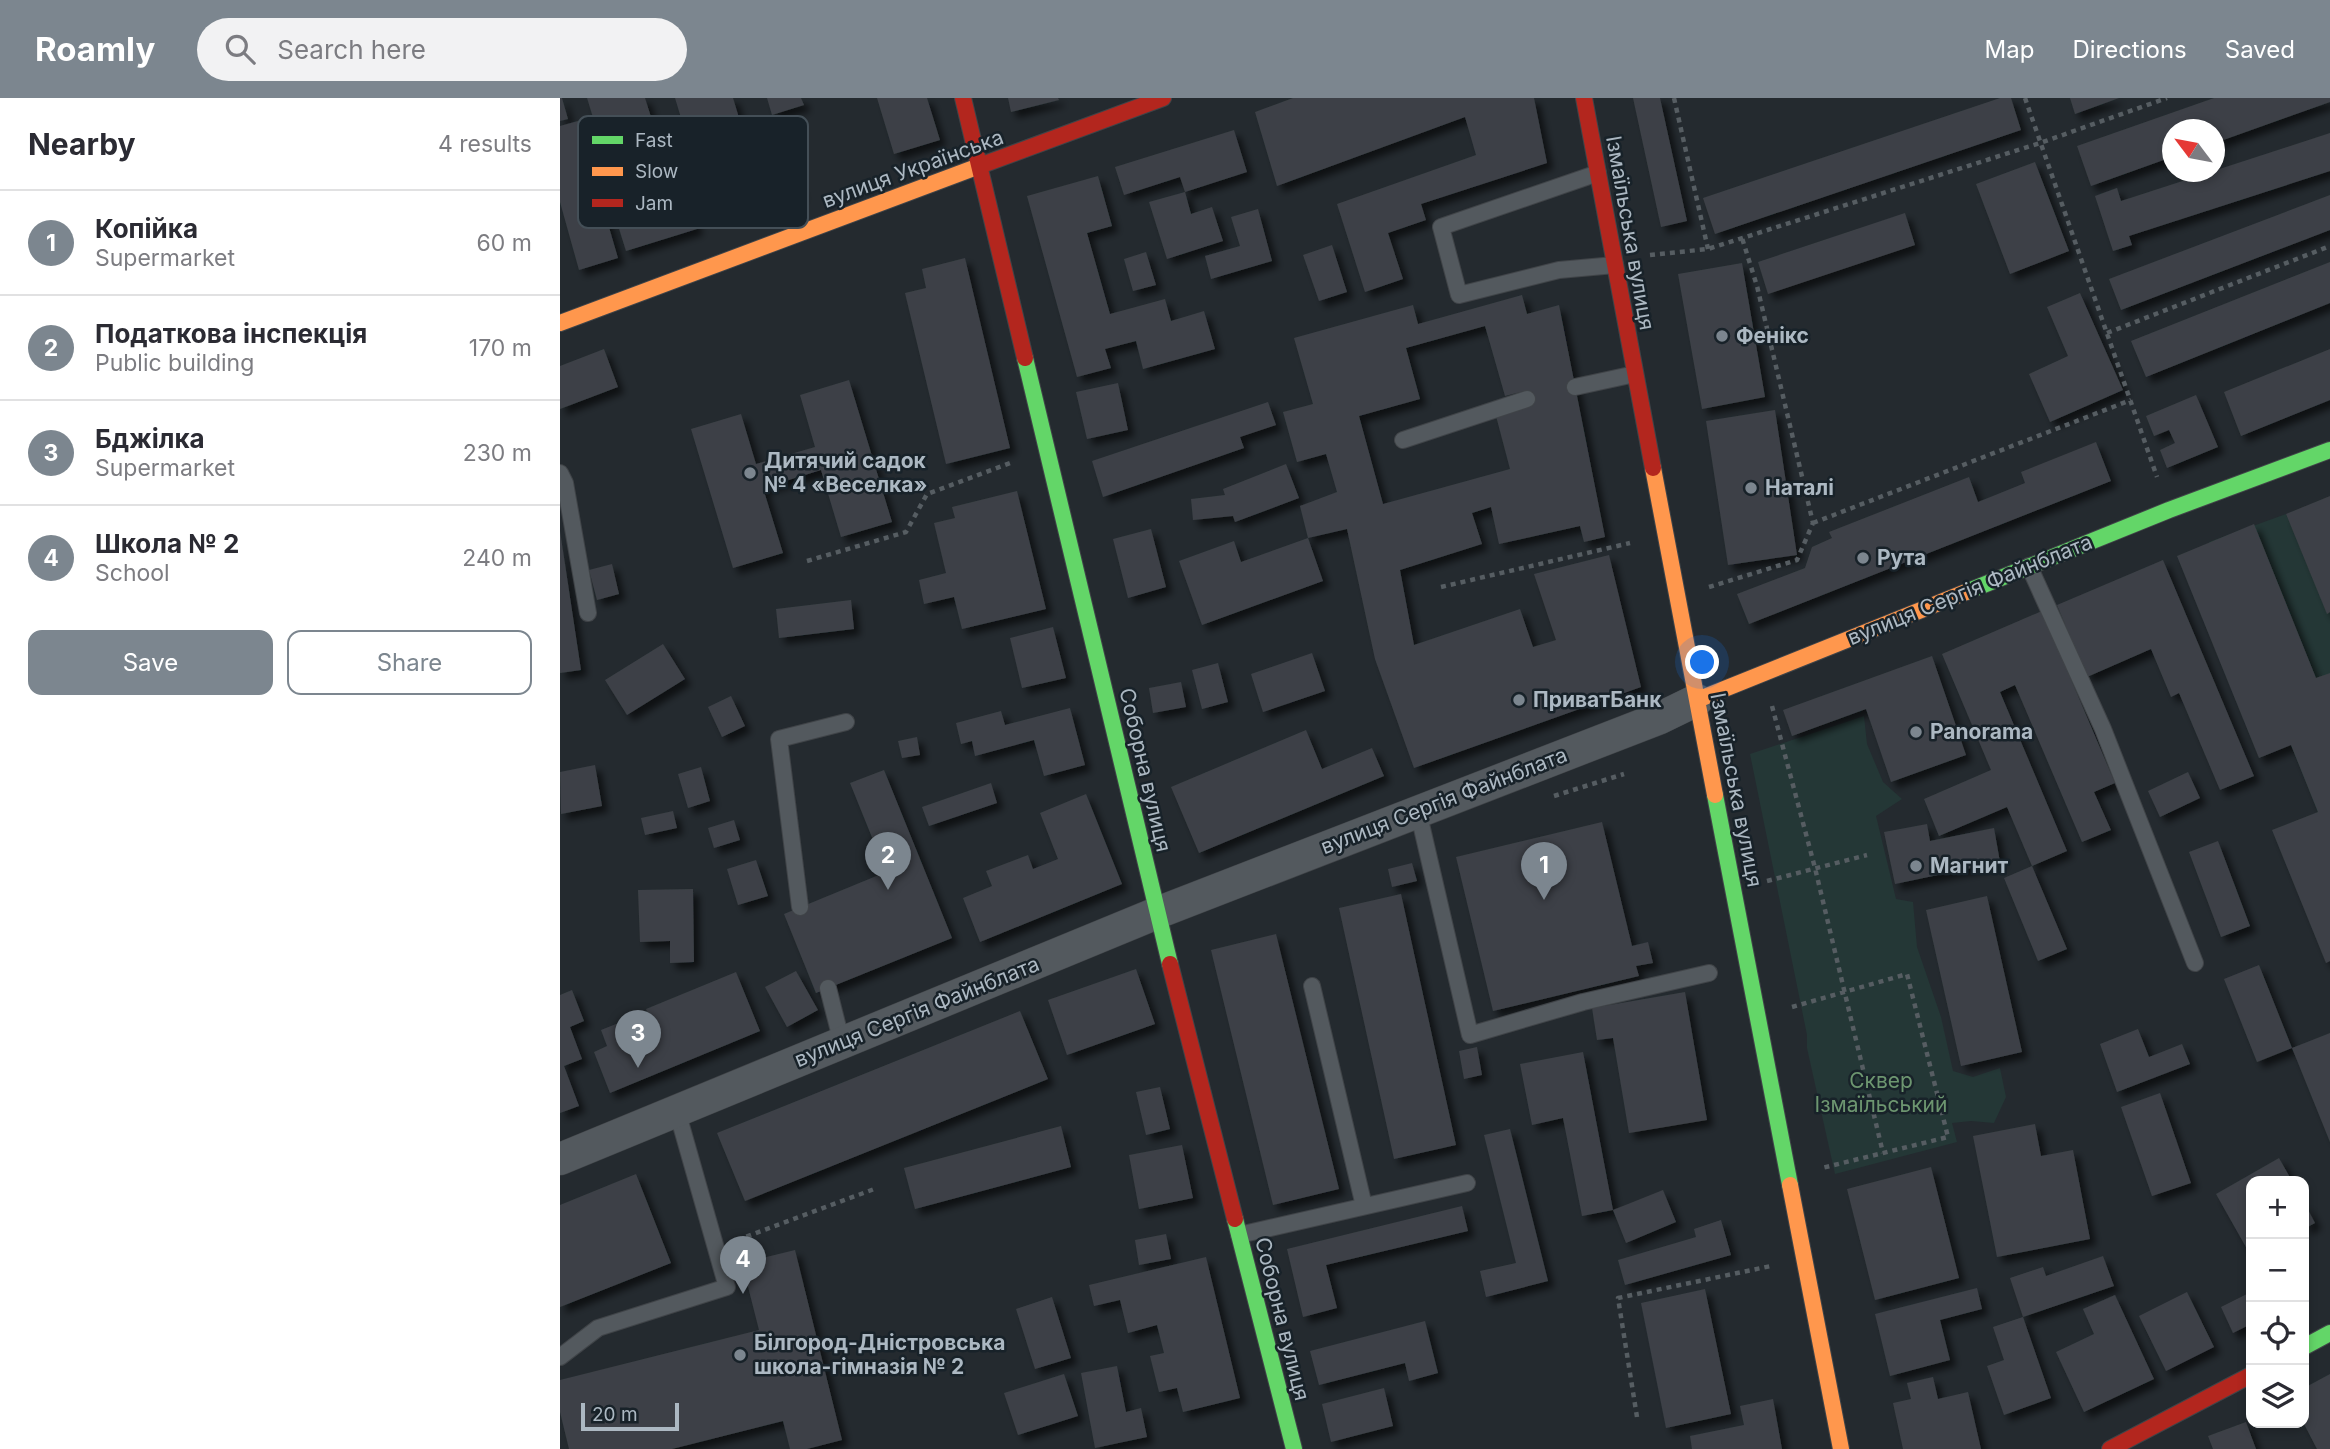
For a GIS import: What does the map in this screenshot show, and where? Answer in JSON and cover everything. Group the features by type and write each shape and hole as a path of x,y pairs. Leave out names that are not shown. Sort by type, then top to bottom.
{"street":[{"name":"Соборна вулиця","path":"963,98 1157,913 1293,1449"},
{"name":"вулиця Українська","path":"560,323 1163,98"},
{"name":"Ізмаїльська вулиця","path":"1584,98 1841,1449"},
{"name":"вулиця Сергія Файнблата","path":"560,1159 1157,913 1660,718 1697,700 2169,510 2330,450"},
{"path":"2309,1344 2330,1333"},
{"path":"2110,1449 2246,1378"}],"lane":[{"path":"1598,173 1441,228 1459,295 1559,270 1615,265"},
{"path":"1575,387 1635,374"},
{"path":"1403,440 1527,400"},
{"path":"560,473 565,483 588,613"},
{"path":"2029,566 2103,729 2195,963"},
{"path":"800,907 779,739 846,722"},
{"path":"1418,811 1470,1035 1583,1002 1709,973"},
{"path":"1312,986 1364,1206"},
{"path":"828,988 842,1043"},
{"path":"560,1357 598,1328 727,1287 677,1111"},
{"path":"1239,1235 1467,1183"}],"path":[{"path":"1674,98 1708,249"},
{"path":"2025,98 2169,510"},
{"path":"1649,255 1708,249 2040,143 2167,98"},
{"path":"1708,587 1797,560 1813,523 1766,322 1742,238"},
{"path":"2106,333 2330,246"},
{"path":"1813,523 2131,400"},
{"path":"807,561 905,532 927,494 1028,456 1047,452"},
{"path":"1441,587 1630,544"},
{"path":"1772,702 1883,1153"},
{"path":"1766,882 1867,855"},
{"path":"1790,1007 1907,974 1948,1137 1821,1168"},
{"path":"716,1247 877,1188"},
{"path":"1637,1417 1618,1298 1772,1266"}],"green space":[{"path":"2286,514 2327,613 2330,612 2330,842 2209,542"},
{"name":"Сквер Ізмаїльський","path":"1864,716 1867,744 1883,782 1902,799 1876,816 1896,899 1913,902 1917,947 1941,1017 1953,1071 1973,1077 2000,1068 2006,1097 1994,1123 1952,1123 1957,1142 1835,1174 1807,1048 1807,1035 1750,754"}],"building":[{"path":"560,98 568,119 560,121"},
{"path":"587,98 645,98 651,116 593,116"},
{"path":"675,98 733,98 738,116 680,116"},
{"path":"767,98 801,98 804,105 772,115"},
{"path":"877,98 927,98 940,140 894,154"},
{"path":"1008,98 1058,98 1059,100 1011,112"},
{"path":"1293,98 1534,98 1547,163 1421,204 1426,220 1388,233 1403,279 1365,292 1337,204 1476,155 1465,117 1277,186 1255,112"},
{"path":"1633,98 1660,98 1687,221 1661,227"},
{"path":"2000,98 2011,98 2021,130 1715,234 1703,198"},
{"path":"2070,98 2119,98 2075,114"},
{"path":"2214,98 2330,98 2330,102 2225,139 2225,119 2162,119 2162,161 2091,186 2077,146"},
{"path":"578,121 578,228 609,228 618,258 579,270 560,202 560,126"},
{"path":"1234,130 1247,172 1185,192 1180,177 1124,195 1115,167"},
{"path":"2330,133 2330,171 2129,236 2132,245 2113,251 2095,196 2117,188 2121,201 2179,182 2225,182 2225,167"},
{"path":"2035,162 2069,251 2010,274 1976,184"},
{"path":"1098,176 1112,226 1087,233 1110,314 1165,299 1171,321 1204,311 1215,349 1143,369 1136,341 1105,349 1111,368 1077,377 1027,196"},
{"path":"1185,192 1191,214 1212,207 1223,241 1167,259 1149,202"},
{"path":"2330,195 2330,230 2121,310 2109,279"},
{"path":"1258,209 1272,261 1211,279 1205,256 1240,246 1231,217"},
{"path":"1905,213 1915,245 1768,294 1758,262"},
{"path":"619,228 697,228 697,229 626,251"},
{"path":"1332,245 1347,292 1319,301 1303,255"},
{"path":"1146,252 1156,285 1133,291 1124,259"},
{"path":"965,258 1010,448 946,464 905,293 926,288 922,269"},
{"path":"2330,262 2330,303 2146,377 2131,341"},
{"name":"Фенікс","path":"1742,263 1765,397 1702,409 1678,274"},
{"path":"2080,293 2123,390 2050,422 2029,374 2068,356 2047,307"},
{"path":"1522,295 1527,314 1559,305 1605,537 1584,542 1580,526 1499,544 1491,507 1472,513 1482,544 1400,570 1414,645 1520,609 1533,647 1556,640 1534,574 1609,555 1641,687 1414,768 1375,659 1347,529 1308,538 1300,506 1337,492 1326,454 1297,462 1283,412 1313,404 1294,338 1413,305 1418,324","holes":["1485,326 1505,396 1525,391 1529,407 1496,416 1510,469 1383,504 1359,416 1420,399 1406,348"]},
{"path":"604,349 618,387 560,409 560,366"},
{"path":"2330,349 2330,400 2241,436 2224,392"},
{"path":"849,380 892,522 841,537 821,470 763,488 783,553 733,568 691,429 741,414 756,464 815,447 800,395"},
{"path":"1118,383 1128,430 1087,439 1076,392"},
{"path":"2196,395 2218,447 2167,468 2160,450 2175,443 2169,430 2154,436 2146,416"},
{"path":"1268,402 1276,425 1240,437 1244,448 1103,497 1092,461"},
{"name":"Наталі","path":"1775,410 1797,555 1728,565 1706,421"},
{"name":"Рута","path":"2096,442 2111,481 1749,624 1737,594 1805,568 1812,547 1832,538 1829,532 1969,477 1978,502 2025,483 2021,472"},
{"path":"1286,464 1299,498 1235,522 1233,516 1193,520 1191,499 1225,495 1223,489"},
{"path":"1017,491 1046,609 962,629 954,597 924,604 919,580 946,573 934,523 955,518 952,507"},
{"path":"2330,496 2330,612 2327,614 2286,514"},
{"path":"2254,524 2316,678 2330,673 2330,961 2326,963 2272,830 2318,812 2291,745 2259,758 2177,556"},
{"path":"1151,529 1166,587 1128,598 1113,539"},
{"path":"560,531 581,670 560,673"},
{"path":"1308,538 1323,581 1202,625 1179,561 1234,541 1241,562"},
{"path":"2163,560 2254,776 2220,790 2179,693 2171,697 2151,649 2087,677 2057,605"},
{"path":"612,564 619,594 597,600 589,570"},
{"path":"851,600 854,629 779,638 776,609"},
{"path":"2042,611 2115,783 2094,792 2111,830 2082,842 2015,685 2000,692 2067,851 2032,866 2007,807 1939,836 1924,799 1991,770 1942,654"},
{"path":"1053,627 1066,678 1022,688 1010,638"},
{"path":"663,644 685,679 627,715 605,680"},
{"path":"1312,653 1325,691 1263,712 1251,674"},
{"name":"Panorama","path":"1932,656 1966,755 1891,782 1866,709 1792,736 1783,710"},
{"path":"1218,663 1228,702 1202,709 1192,670"},
{"path":"1181,682 1186,707 1153,713 1149,688"},
{"path":"731,696 745,726 722,737 708,707"},
{"path":"1070,708 1085,765 1044,776 1034,740 975,756 972,741 961,744 956,723 1001,711 1005,725"},
{"path":"1306,730 1322,769 1372,748 1384,776 1199,853 1171,787"},
{"path":"917,737 920,755 902,758 898,741"},
{"path":"595,765 602,806 561,814 560,772"},
{"path":"701,767 710,801 688,808 678,774"},
{"path":"884,770 952,938 816,993 784,914 886,872 850,783"},
{"path":"2188,772 2200,798 2160,817 2148,791"},
{"path":"991,783 997,803 929,826 922,807"},
{"path":"1086,794 1122,884 980,942 963,898 992,886 986,871 1028,855 1033,869 1058,859 1040,813"},
{"path":"673,811 677,828 645,835 641,818"},
{"path":"734,820 740,840 714,848 708,828"},
{"path":"1602,822 1632,946 1648,942 1653,963 1636,966 1639,976 1493,1011 1456,857"},
{"path":"1927,824 1930,841 1994,828 2000,862 1895,884 1884,832"},
{"path":"2218,841 2250,926 2221,937 2189,852"},
{"path":"756,860 768,896 738,905 727,869"},
{"path":"1412,863 1417,881 1392,887 1388,869"},
{"path":"2032,866 2067,949 2038,961 2004,878"},
{"path":"693,889 694,962 670,963 670,941 640,942 638,890"},
{"path":"1401,894 1456,1145 1394,1159 1339,908"},
{"path":"1987,896 2022,1052 1961,1066 1926,910"},
{"path":"1276,934 1339,1189 1273,1205 1211,950"},
{"path":"2259,965 2292,1048 2257,1062 2224,979"},
{"path":"1136,969 1155,1024 1067,1055 1048,1000"},
{"path":"796,971 818,1010 787,1027 765,987"},
{"path":"736,972 760,1031 610,1093 594,1052 607,1046 601,1030 616,1024 626,1049 657,1037 646,1009"},
{"path":"572,990 584,1021 570,1027 582,1059 564,1066 579,1106 560,1113 560,995"},
{"path":"1685,992 1707,1120 1629,1133 1613,1038 1597,1040 1592,1008"},
{"path":"1020,1011 1048,1079 745,1201 717,1133"},
{"path":"2138,1029 2149,1057 2182,1044 2190,1064 2117,1092 2100,1044"},
{"path":"2330,1033 2330,1142 2292,1048"},
{"path":"1477,1047 1482,1075 1464,1079 1459,1051"},
{"path":"1583,1052 1613,1210 1582,1216 1563,1118 1532,1125 1520,1064"},
{"path":"1160,1087 1170,1129 1146,1135 1136,1092"},
{"path":"2160,1093 2191,1183 2152,1196 2121,1107"},
{"path":"2035,1124 2041,1156 2073,1150 2090,1239 1997,1257 1973,1136"},
{"path":"1061,1126 1071,1167 915,1209 904,1168"},
{"path":"1510,1129 1548,1281 1486,1297 1480,1271 1516,1263 1484,1135"},
{"path":"1182,1145 1193,1198 1139,1209 1129,1155"},
{"path":"2279,1158 2289,1176 2248,1176"},
{"path":"1931,1167 1959,1278 1875,1300 1847,1189"},
{"path":"636,1174 671,1263 560,1307 560,1205"},
{"path":"2246,1177 2246,1247 2216,1194"},
{"path":"1663,1190 1676,1222 1626,1243 1613,1210"},
{"path":"1462,1206 1468,1231 1326,1265 1337,1308 1303,1317 1287,1249"},
{"path":"2309,1212 2315,1223 2309,1226"},
{"path":"1721,1220 1731,1255 1625,1285 1618,1260 1696,1237 1694,1229"},
{"path":"1166,1234 1171,1259 1139,1265 1135,1240"},
{"name":"Білгород-Дністровська школа-гімназія № 2","path":"795,1250 842,1440 807,1449 790,1449 783,1421 672,1449 569,1449 560,1412 560,1380 759,1330 742,1263"},
{"path":"2103,1256 2114,1286 2023,1317 2010,1278 2043,1267 2046,1276"},
{"path":"1206,1257 1240,1398 1183,1412 1177,1388 1159,1392 1150,1356 1164,1353 1157,1325 1128,1333 1120,1300 1094,1306 1089,1285"},
{"path":"1977,1288 1982,1309 1940,1320 1950,1360 1890,1376 1875,1314"},
{"path":"1705,1289 1731,1414 1666,1428 1641,1303"},
{"path":"2187,1292 2214,1347 2166,1371 2139,1316"},
{"path":"2246,1294 2246,1326 2233,1333 2221,1307"},
{"path":"2115,1295 2154,1379 2084,1412 2056,1352 2094,1334 2083,1309"},
{"path":"1052,1297 1071,1358 1035,1369 1016,1309"},
{"path":"2023,1317 2051,1398 2004,1415 1987,1366 2004,1360 1993,1327"},
{"path":"1425,1321 1438,1373 1409,1381 1405,1363 1319,1385 1310,1351"},
{"path":"1117,1366 1126,1412 1141,1408 1147,1437 1095,1448 1081,1373"},
{"path":"1064,1374 1078,1416 1018,1435 1004,1393"},
{"path":"2330,1374 2330,1449 2317,1449 2306,1428 2309,1428 2309,1385"},
{"path":"1933,1377 1938,1399 1968,1392 1981,1449 1903,1449 1893,1403 1911,1399 1907,1383"},
{"path":"1384,1388 1393,1426 1331,1442 1322,1404"},
{"path":"1773,1399 1782,1449 1692,1449 1690,1436 1744,1425 1740,1406"},
{"path":"2246,1422 2256,1449 2213,1449 2208,1436"}],"traffic: fast":[{"path":"1025,358 1170,964"},
{"path":"1966,592 2169,510 2330,450"},
{"path":"1715,795 1790,1185"},
{"path":"1235,1219 1294,1449"},
{"path":"2309,1344 2330,1333"}],"traffic: slow":[{"path":"560,323 982,165"},
{"path":"1653,468 1715,795"},
{"path":"1697,700 1966,592"},
{"path":"1790,1185 1841,1449"}],"traffic: jam":[{"path":"963,98 1025,358"},
{"path":"982,165 1163,98"},
{"path":"1584,98 1653,468"},
{"path":"1170,964 1235,1219"},
{"path":"2110,1449 2246,1378"}],"place":[{"name":"Фенікс","path":"1722,336"},
{"name":"Дитячий садок № 4 «Веселка»","path":"750,473"},
{"name":"Наталі","path":"1751,488"},
{"name":"Рута","path":"1863,558"},
{"name":"ПриватБанк","path":"1519,700"},
{"name":"Panorama","path":"1916,732"},
{"name":"Магнит","path":"1916,866"},
{"name":"Податкова інспекція","path":"888,890"},
{"name":"Копійка","path":"1544,900"},
{"name":"Бджілка","path":"638,1068"},
{"name":"Школа № 2","path":"743,1294"},
{"name":"Білгород-Дністровська школа-гімназія № 2","path":"740,1355"}]}
